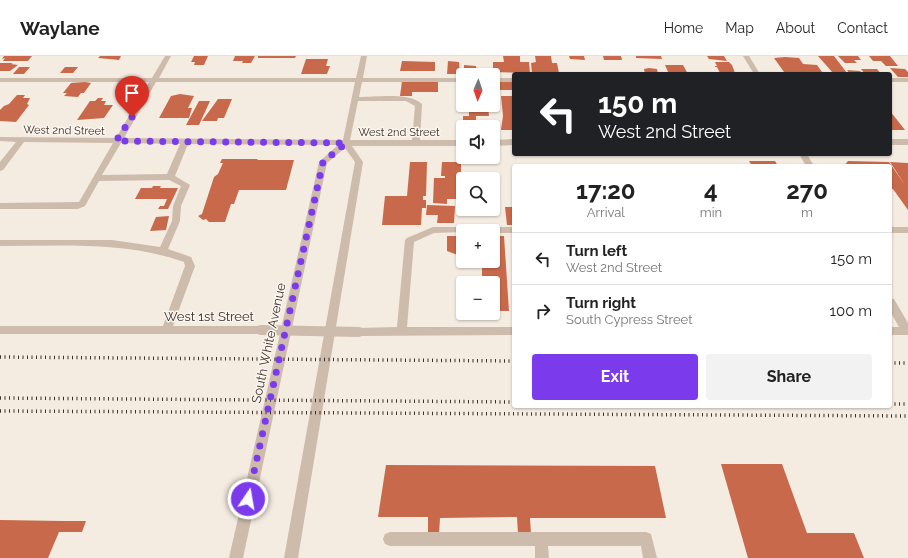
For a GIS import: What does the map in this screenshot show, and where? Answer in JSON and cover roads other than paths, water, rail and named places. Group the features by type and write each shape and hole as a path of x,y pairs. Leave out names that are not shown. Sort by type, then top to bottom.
{"street":[{"path":"0,206 78,206 82,204 116,141 168,56"},
{"path":"291,558 360,162 346,143 364,56"},
{"path":"746,56 756,72"},
{"path":"0,80 456,80"},
{"path":"500,80 512,80"},
{"path":"892,80 908,80"},
{"path":"355,99 407,99 415,102 419,106 416,143"},
{"name":"West 2nd Street","path":"0,140 456,143"},
{"path":"0,168 21,140"},
{"path":"170,177 186,142"},
{"path":"500,143 512,142"},
{"path":"892,142 908,142"},
{"name":"South White Avenue","path":"236,558 323,162 346,143"},
{"path":"96,178 170,177 186,185 177,206 176,221 163,251"},
{"path":"402,331 410,240 433,230 512,230"},
{"path":"892,230 908,230"},
{"path":"0,242 112,243 163,251 184,257 188,260 190,266 166,330"},
{"path":"892,305 908,331"},
{"name":"West 1st Street","path":"0,330 260,330 359,332 512,331"},
{"path":"892,331 908,331"},
{"path":"390,539 646,539 650,558"},
{"path":"541,539 542,558"}],"railway":[{"path":"0,357 512,361"},
{"path":"892,363 908,363"},
{"path":"0,398 512,402"},
{"path":"892,404 908,404"},
{"path":"0,411 908,416"}]}
